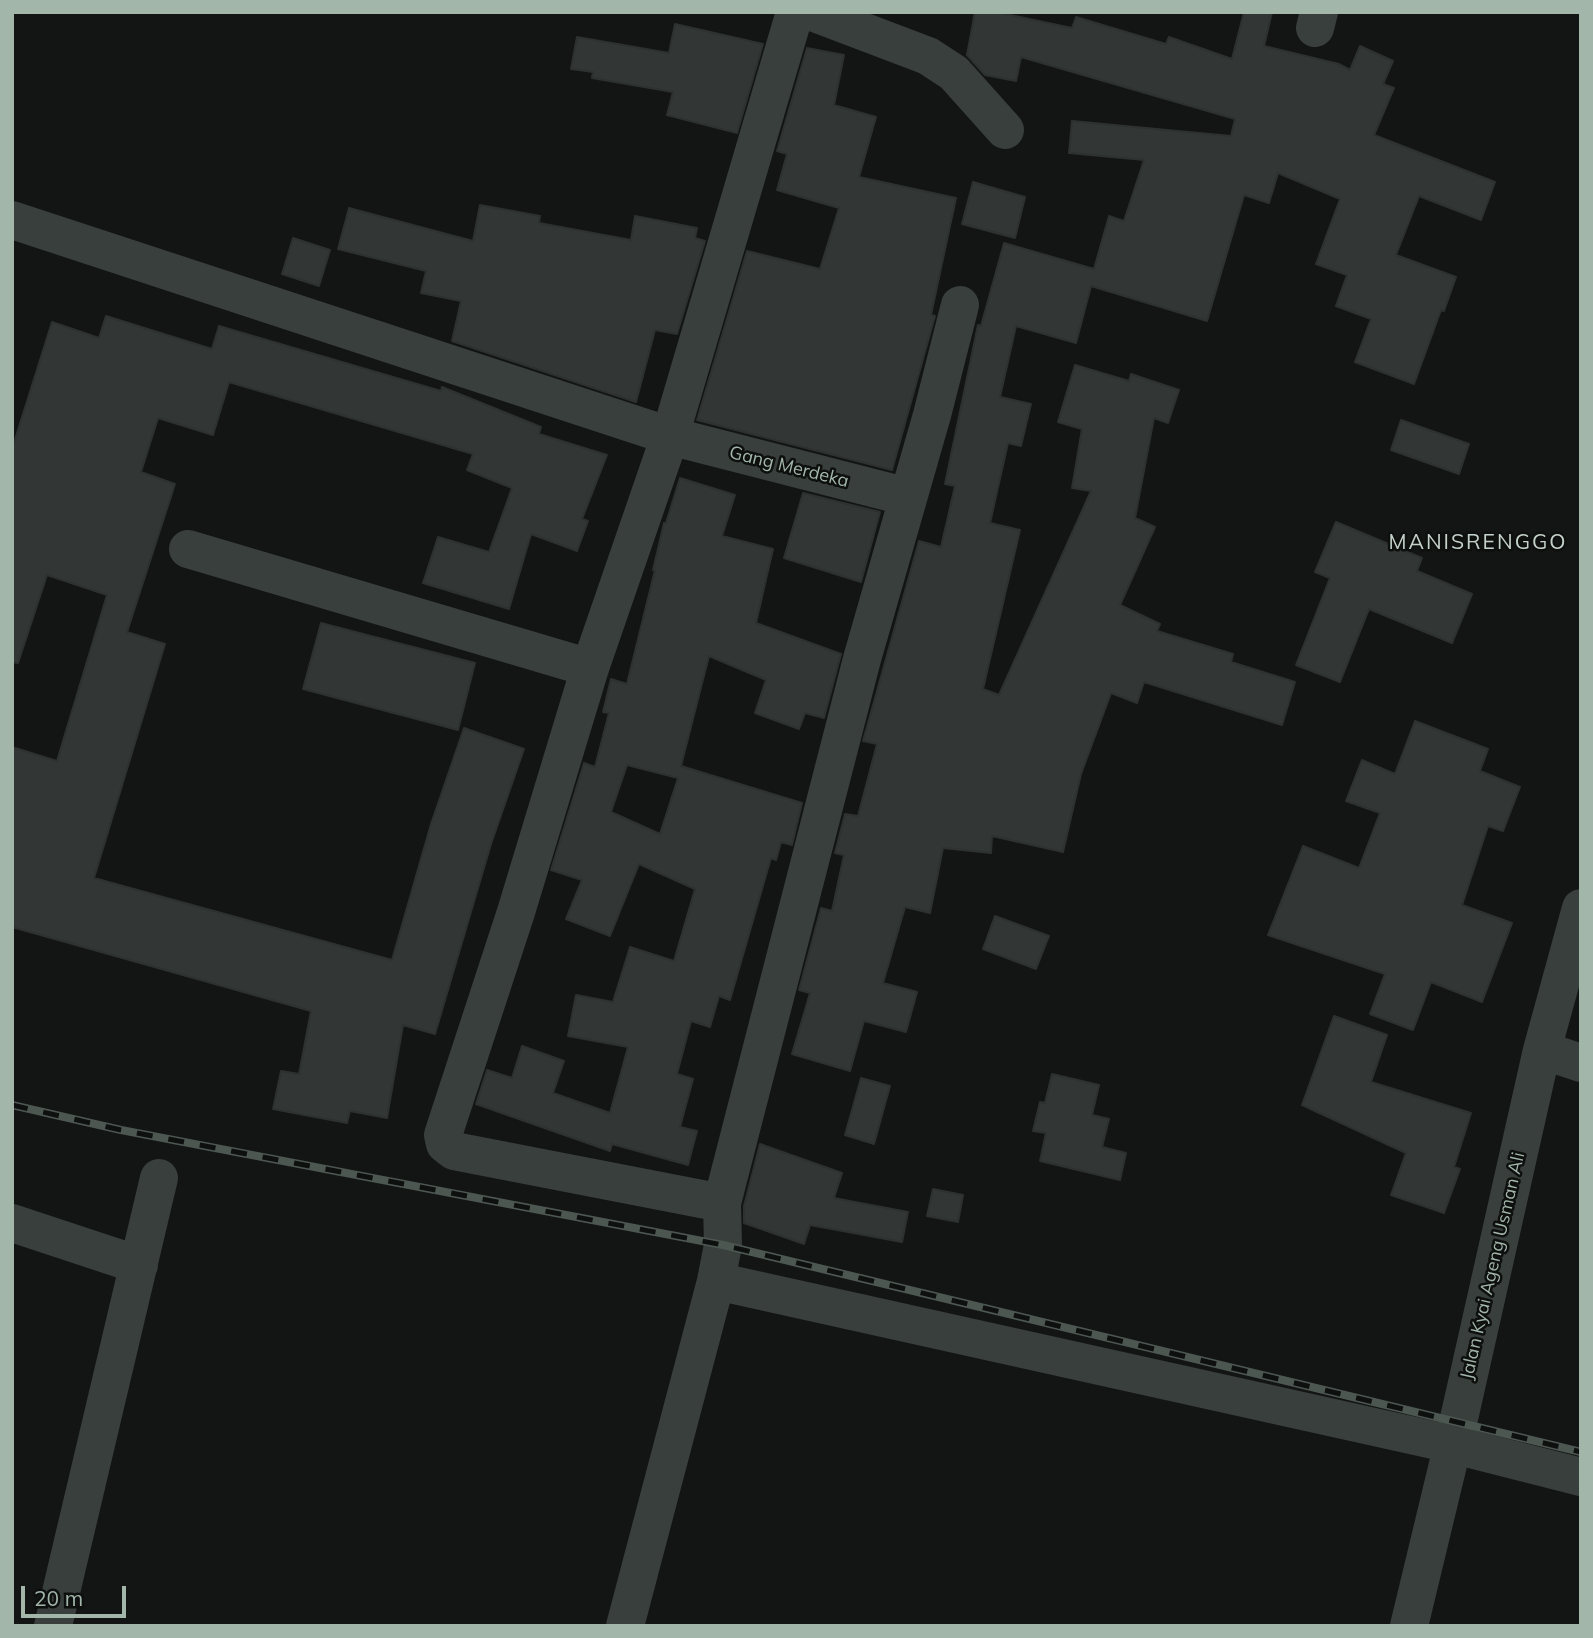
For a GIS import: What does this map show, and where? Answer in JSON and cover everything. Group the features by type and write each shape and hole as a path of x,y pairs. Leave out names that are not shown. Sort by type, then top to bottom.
{"street":[{"path":"722,1203 454,1151 445,1144 443,1135 516,912 590,668 670,436 795,12"},
{"path":"812,12 928,56 954,73 1005,130"},
{"name":"Gang Merdeka","path":"12,220 670,436 908,497"},
{"path":"625,1626 716,1280 723,1245 722,1203 858,672 960,305"},
{"path":"188,550 590,668"},
{"name":"Jalan Kyai Ageng Usman Ali","path":"1409,1626 1542,1050 1581,908"},
{"path":"1542,1050 1581,1063"},
{"path":"53,1626 159,1178"},
{"path":"12,1223 139,1265"},
{"path":"716,1280 1451,1444 1581,1477"}],"building":[{"path":"975,12 996,12 1072,28 1076,17 1166,44 1169,37 1232,59 1244,12 1272,12 1264,46 1339,64 1350,70 1360,46 1393,61 1383,84 1394,88 1374,135 1495,182 1481,220 1419,196 1396,255 1456,277 1414,384 1355,362 1371,319 1336,306 1347,275 1316,264 1340,199 1278,173 1269,203 1244,195 1207,321 1091,286 1076,343 1016,326 1000,397 1031,404 1021,446 1008,443 990,523 1020,530 983,689 999,695 1091,491 1072,488 1082,429 1058,422 1075,365 1129,381 1131,374 1179,390 1168,423 1154,418 1135,518 1155,527 1120,605 1160,624 1157,631 1233,654 1231,662 1295,682 1282,725 1144,682 1137,703 1111,693 1081,774 1063,852 992,836 991,853 943,848 930,913 905,907 883,983 917,992 906,1032 864,1021 850,1071 792,1054 810,993 799,990 821,908 832,911 844,855 835,853 845,814 858,816 877,744 863,741 919,541 941,547 955,486 945,484 978,325 981,326 1004,243 1094,269 1109,216 1124,221 1144,160 1069,153 1072,121 1231,136 1235,119 1021,57 1016,81 985,75 967,55"},
{"path":"675,24 763,44 737,133 667,115 673,92 592,78 593,72 571,69 577,37 669,53"},
{"path":"807,48 844,55 834,105 876,117 859,177 956,198 931,315 935,316 892,470 697,420 747,251 820,269 839,208 777,190 787,154 777,151"},
{"path":"973,182 1025,197 1015,238 962,224"},
{"path":"480,205 540,216 539,223 631,240 635,216 697,228 695,238 705,241 677,334 655,330 636,402 452,341 461,301 421,293 426,271 338,249 349,208 473,241"},
{"path":"293,238 330,250 319,286 282,274"},
{"path":"106,316 212,349 219,326 441,391 442,387 541,427 539,434 607,455 582,519 588,521 577,551 531,534 509,609 423,583 438,537 489,552 512,488 467,470 473,454 229,382 213,435 158,418 141,472 175,484 127,632 165,644 94,878 392,960 431,824 464,728 524,749 491,844 435,1034 403,1025 387,1118 350,1111 347,1123 273,1109 281,1071 299,1074 311,1011 12,927 12,747 57,761 107,595 47,575 18,663 12,662 12,449 52,322 99,338"},
{"path":"1401,420 1469,444 1459,474 1391,450"},
{"path":"680,478 735,495 722,536 773,549 756,623 841,654 824,718 805,713 799,729 755,713 766,680 709,656 681,766 802,803 792,845 781,842 776,860 771,858 730,1000 719,996 710,1027 691,1021 677,1074 693,1079 680,1127 697,1131 688,1165 612,1144 610,1151 476,1104 487,1070 512,1078 522,1046 564,1061 553,1093 610,1113 628,1047 568,1036 576,995 613,1002 630,947 674,961 695,889 639,864 610,936 566,919 582,880 551,870 584,763 595,767 609,713 603,712 611,679 627,684 666,523","holes":["627,765 678,778 660,834 611,812"]},
{"path":"803,493 880,512 861,582 784,558"},
{"path":"1336,522 1422,558 1417,571 1472,594 1452,643 1369,609 1340,682 1296,665 1330,578 1315,572"},
{"path":"321,623 475,663 458,730 303,689"},
{"path":"1415,721 1488,749 1480,771 1520,787 1503,831 1488,826 1462,905 1512,923 1482,1002 1431,982 1413,1030 1370,1014 1385,974 1268,935 1303,846 1359,868 1380,813 1346,801 1362,760 1395,774"},
{"path":"995,916 1049,936 1036,969 983,949"},
{"path":"1334,1016 1387,1035 1371,1082 1471,1113 1454,1167 1460,1169 1444,1213 1391,1195 1406,1153 1302,1105"},
{"path":"1052,1074 1099,1085 1092,1115 1109,1119 1102,1147 1126,1153 1120,1180 1040,1161 1046,1133 1033,1131 1040,1102 1045,1103"},
{"path":"861,1078 890,1086 874,1144 845,1135"},
{"path":"760,1144 842,1173 834,1198 908,1212 902,1242 810,1225 804,1244 744,1223 744,1206"},
{"path":"933,1189 963,1195 958,1222 927,1216"}],"railway":[{"path":"12,1105 121,1130 723,1245 1581,1452"}],"district":[{"name":"MANISRENGGO","path":"1478,543"}]}
